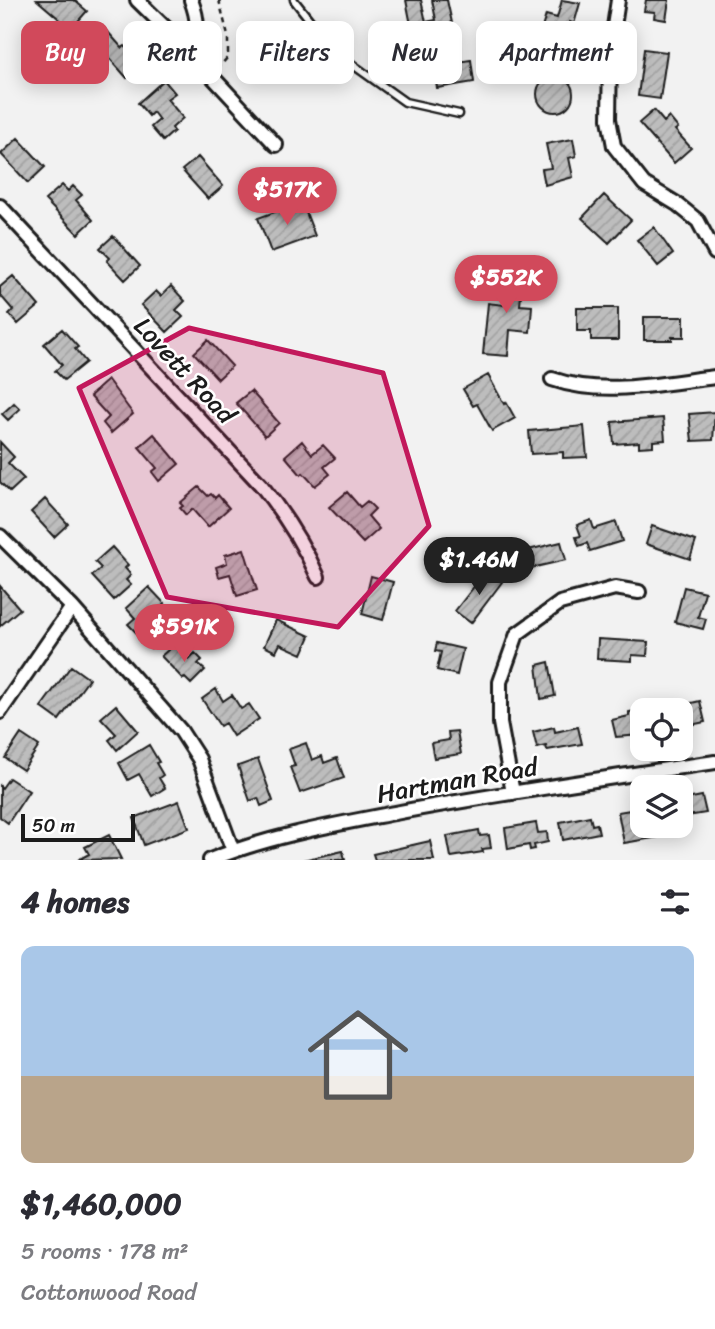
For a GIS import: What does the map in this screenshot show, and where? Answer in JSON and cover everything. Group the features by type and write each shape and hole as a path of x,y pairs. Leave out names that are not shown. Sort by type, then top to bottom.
{"street":[{"path":"136,0 157,21"},
{"path":"191,0 198,21"},
{"path":"618,0 610,53 608,119 614,146 644,184 677,204 698,221 715,253"},
{"path":"218,84 276,145"},
{"name":"Lovett Road","path":"0,206 261,485 288,519 308,553 318,577"},
{"path":"552,379 586,388 715,377"},
{"path":"0,536 72,607 181,731 200,759 233,851"},
{"path":"513,793 500,723 500,682 517,634 532,621 566,601 615,588 639,592"},
{"path":"0,712 72,607"},
{"name":"Hartman Road","path":"210,860 233,851 324,827 513,793 715,762"}],"lane":[{"path":"294,0 335,52 405,102 458,114"}],"path":[{"path":"219,0 228,36 228,57 222,64"}],"highlighted area":[{"path":"189,328 383,373 429,526 338,627 167,597 79,388"}],"building":[{"path":"37,0 74,0 87,11 78,21 62,21"},
{"path":"406,0 421,0 426,21 410,21"},
{"path":"432,0 447,0 452,21 431,21 436,20"},
{"path":"562,0 580,3 575,21 544,21 546,15 557,18"},
{"path":"646,0 669,0 666,20 654,18 655,12 644,11"},
{"path":"109,33 123,47 123,73 109,58"},
{"path":"644,49 667,52 660,99 638,96"},
{"path":"471,60 474,82 462,84 462,61"},
{"path":"159,84 167,84 175,93 167,99 183,118 163,141 151,127 159,120 153,112 149,116 138,103"},
{"path":"436,84 462,84 437,88"},
{"path":"541,84 569,84 571,101 562,110 548,110 539,101 537,94"},
{"path":"654,110 664,122 669,117 678,128 675,130 691,148 674,163 639,123"},
{"path":"18,138 45,167 28,183 1,154"},
{"path":"573,139 576,156 569,158 573,177 545,185 542,169 551,168 546,144"},
{"path":"198,157 223,186 208,199 182,170"},
{"path":"62,185 68,191 73,186 82,195 76,200 93,220 78,234 45,200"},
{"path":"604,195 631,220 609,243 582,218"},
{"path":"302,202 315,236 271,252 258,218"},
{"path":"654,227 673,254 658,266 637,240"},
{"path":"113,236 140,266 125,280 107,261 110,258 100,248"},
{"path":"492,275 523,277 520,305 532,306 530,332 510,330 508,356 483,354 488,303 504,305 505,295 491,294"},
{"path":"13,276 39,306 18,324 9,314 13,310 0,295 0,287"},
{"path":"171,286 185,301 176,310 183,317 167,332 141,305 156,291 161,296"},
{"path":"577,308 618,308 618,340 591,340 591,331 577,331"},
{"path":"644,317 684,317 684,337 644,340"},
{"path":"62,329 78,347 75,349 86,362 64,380 55,371 62,365 44,344"},
{"path":"208,340 232,366 218,379 194,353"},
{"path":"488,375 515,418 492,431 477,404 473,406 463,389"},
{"path":"108,380 133,414 111,433 103,423 109,417 90,396"},
{"path":"251,391 279,423 265,436 236,403"},
{"path":"14,403 20,409 8,420 2,414"},
{"path":"715,412 713,440 692,441 689,414"},
{"path":"663,418 665,440 653,441 653,446 639,447 639,442 614,444 612,422"},
{"path":"584,426 587,457 563,458 563,452 531,454 529,431"},
{"path":"154,434 179,464 159,481 152,472 157,468 139,447"},
{"path":"302,441 312,454 323,445 335,458 324,467 330,474 315,486 303,473 301,475 285,456"},
{"path":"0,442 14,457 8,463 24,479 10,492 0,482"},
{"path":"199,487 208,496 211,494 215,498 218,495 229,508 208,527 192,509 186,515 180,508 183,506 180,503"},
{"path":"347,492 360,507 367,501 375,509 368,516 379,529 363,543 329,507"},
{"path":"45,499 68,524 54,537 31,512"},
{"path":"591,520 594,529 616,522 622,541 590,551 587,543 579,546 576,537 581,536 577,525"},
{"path":"652,526 696,541 690,559 646,544"},
{"path":"561,542 566,560 531,568 529,559 522,561 520,552"},
{"path":"112,547 128,565 125,568 131,575 126,580 131,585 114,600 92,576 101,568 95,562"},
{"path":"244,549 257,590 237,596 230,574 219,577 216,567 227,563 225,555"},
{"path":"487,570 502,582 471,623 455,611"},
{"path":"371,576 393,582 383,620 362,614"},
{"path":"0,586 20,609 0,626"},
{"path":"149,587 165,604 155,614 170,630 151,648 128,624 135,618 126,608"},
{"path":"684,587 705,592 698,617 706,619 703,629 675,622"},
{"path":"276,620 310,636 302,654 280,644 276,652 264,646"},
{"path":"598,639 648,642 647,656 632,655 632,661 597,659"},
{"path":"437,643 463,649 457,675 437,670 441,652 435,651"},
{"path":"175,644 189,659 195,653 202,660 198,664 205,670 191,684 161,656"},
{"path":"549,662 555,696 541,699 537,665"},
{"path":"71,666 89,679 59,720 41,707"},
{"path":"216,689 223,701 232,695 241,709 249,704 259,719 233,736 225,723 220,726 202,699"},
{"path":"700,701 705,722 693,724 693,703"},
{"path":"116,705 138,731 117,750 109,740 116,734 101,718"},
{"path":"629,712 630,736 616,737 612,720 629,716"},
{"path":"554,727 555,732 578,727 582,744 547,750 546,746 537,748 533,732"},
{"path":"457,731 461,754 434,758 431,743 449,740 448,732"},
{"path":"21,734 39,746 23,770 5,758"},
{"path":"306,743 312,760 322,756 324,763 337,758 344,778 300,793 290,767 295,766 289,749"},
{"path":"149,745 159,762 156,763 163,775 159,778 165,788 152,796 139,774 128,780 119,763"},
{"path":"258,759 273,801 261,806 258,798 250,801 238,766"},
{"path":"9,778 29,791 8,823 0,817 0,786 2,788"},
{"path":"702,796 706,813 693,815 693,798"},
{"path":"179,801 189,828 144,845 134,818"},
{"path":"630,810 630,838 653,838 624,843 618,812"},
{"path":"590,816 592,825 597,824 599,833 563,840 560,822"},
{"path":"536,823 538,833 547,832 548,842 534,845 535,849 530,850 529,845 508,849 505,828"},
{"path":"479,830 480,836 489,835 491,848 482,849 483,852 451,857 447,836"},
{"path":"109,835 121,859 78,860 89,854 85,847"},
{"path":"430,841 434,860 375,860 373,854"},
{"path":"343,851 345,860 303,860"}]}
